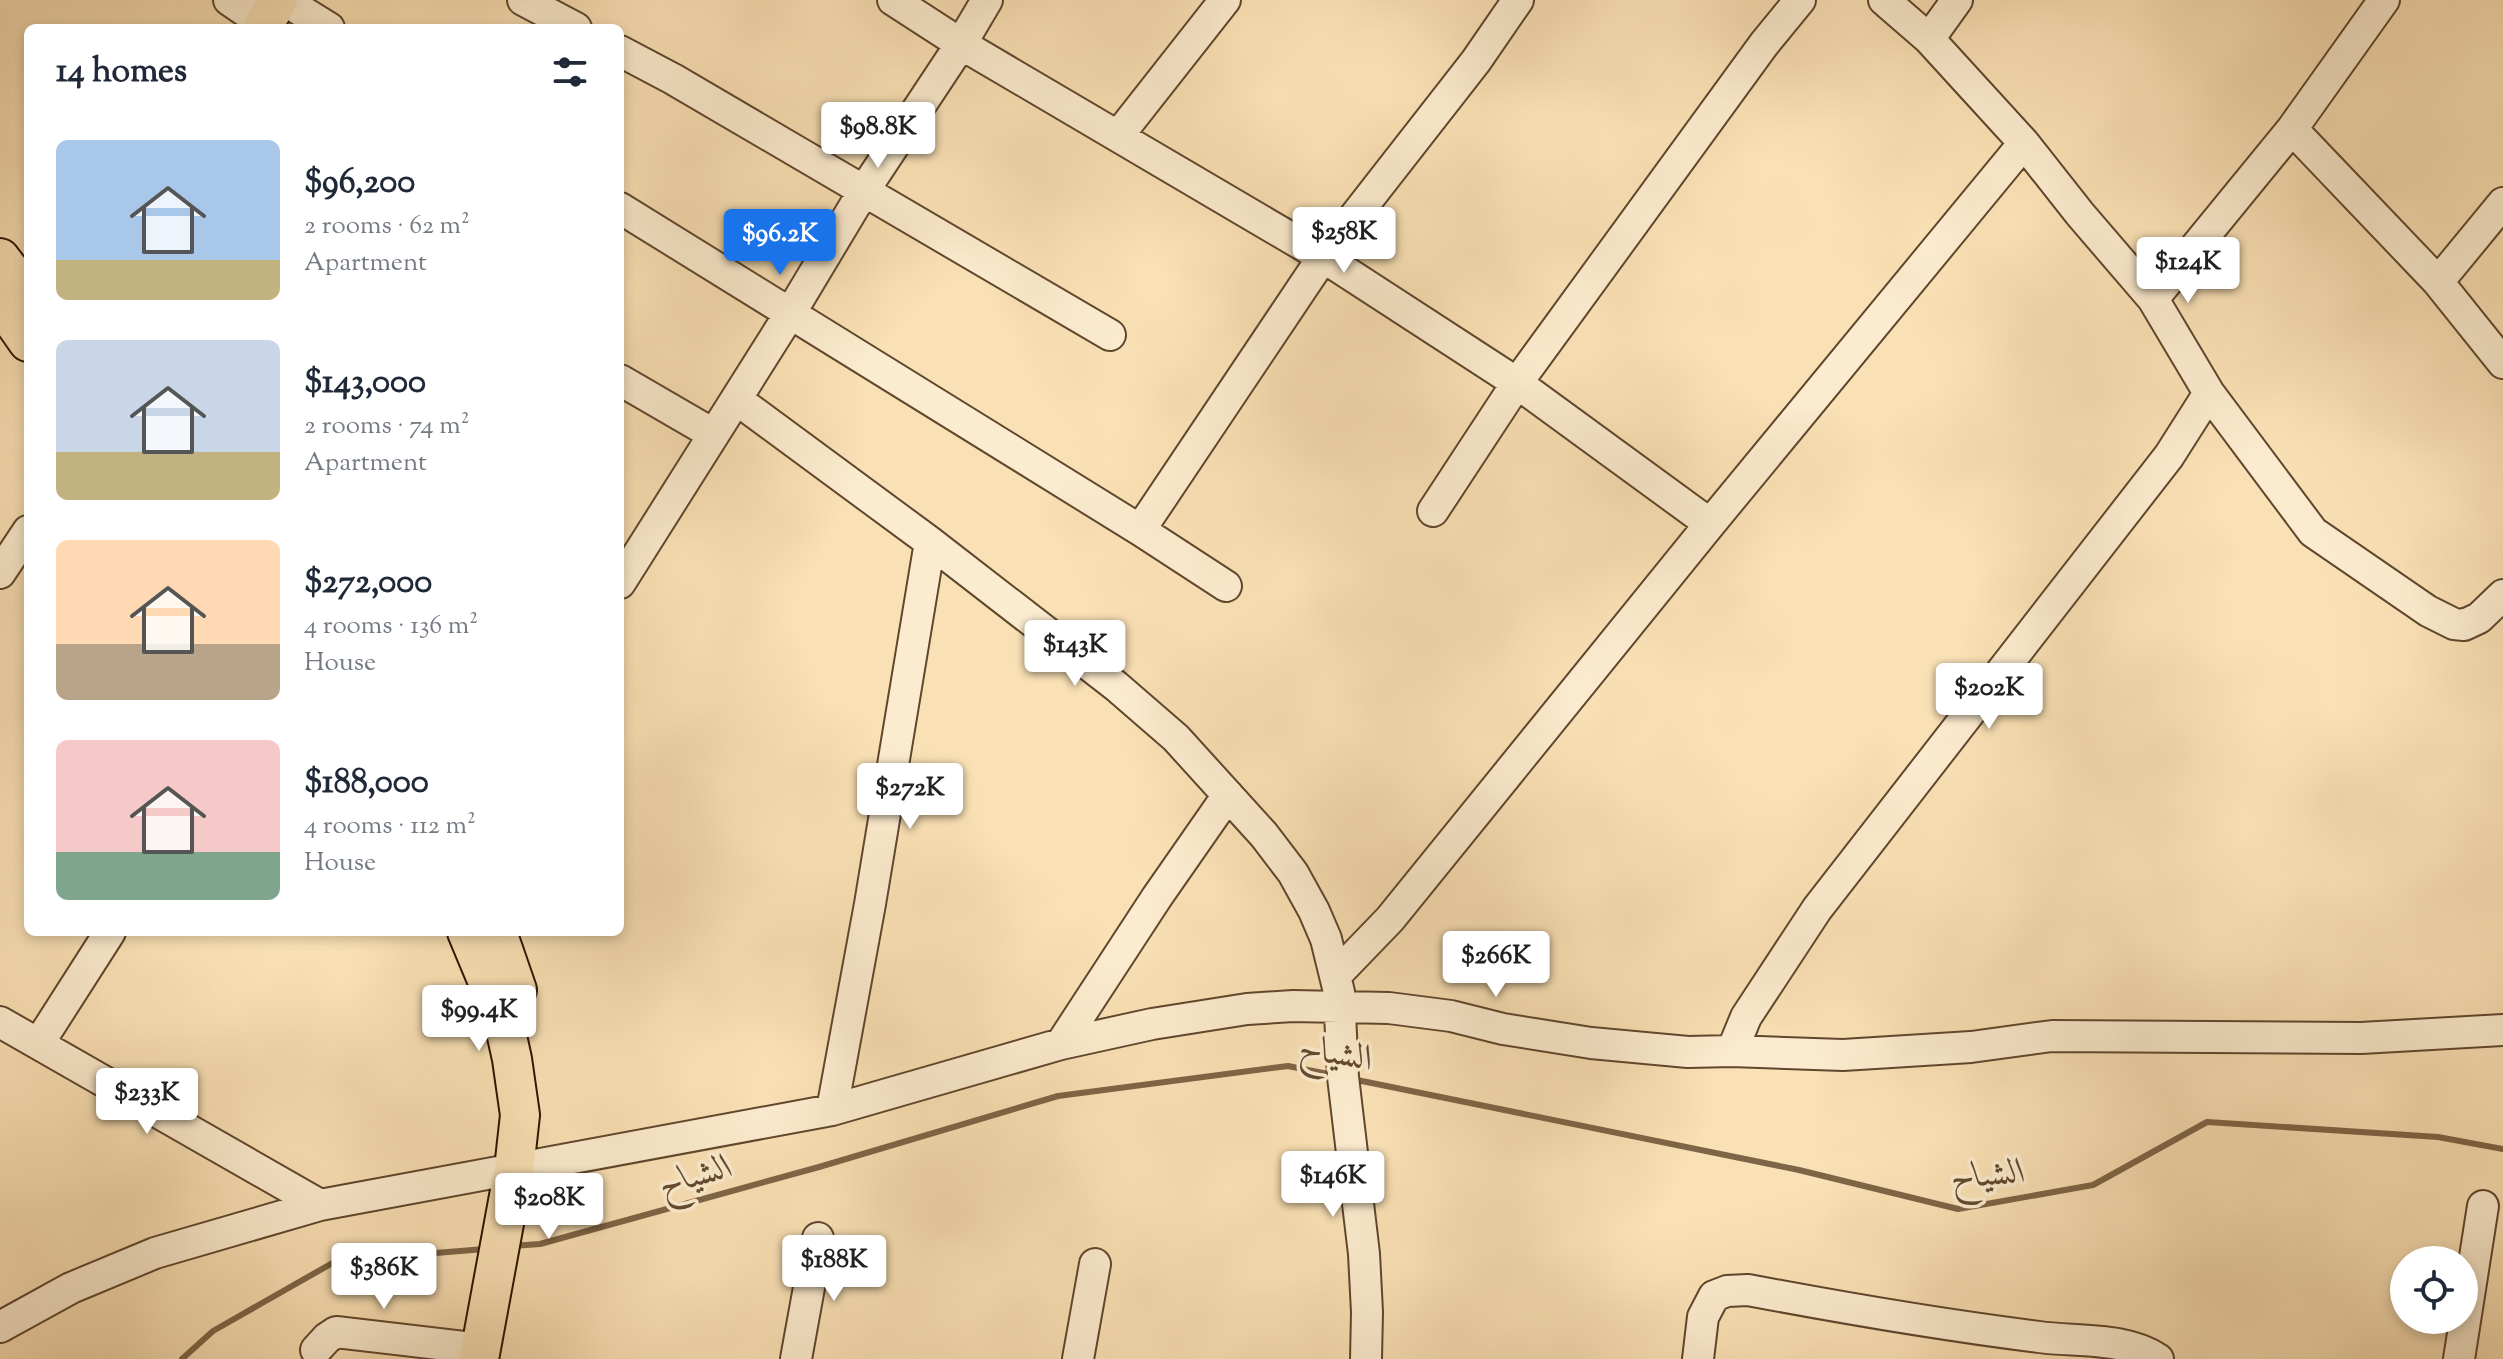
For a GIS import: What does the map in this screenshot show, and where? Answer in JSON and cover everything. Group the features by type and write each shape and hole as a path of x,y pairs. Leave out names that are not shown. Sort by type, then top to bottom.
{"main road":[{"path":"0,258 24,289"},
{"path":"0,302 24,336"},
{"path":"469,936 503,1018 512,1059 520,1115 519,1184"},
{"path":"487,1356 538,1087 533,1042 498,936"}],"street":[{"path":"229,0 314,24"},
{"path":"523,0 568,24"},
{"path":"893,0 961,44 1323,257 1517,383 1710,524"},
{"path":"624,577 863,192 987,0"},
{"path":"1118,136 1225,0"},
{"path":"1140,530 1323,257 1476,61 1518,0"},
{"path":"1433,511 1517,383 1800,0"},
{"path":"1884,0 1929,39 2024,143 2153,299 2209,393 2313,532 2445,621 2464,625 2479,618 2503,595"},
{"path":"1929,39 1957,0"},
{"path":"2153,299 2292,129 2384,0"},
{"path":"624,53 1110,335"},
{"path":"2292,129 2438,282 2503,363"},
{"path":"1336,975 1390,919 2024,143"},
{"path":"2438,282 2503,203"},
{"path":"624,210 1226,586"},
{"path":"624,382 713,434"},
{"path":"1732,1051 1746,1017 1817,909 2169,456 2209,393"},
{"path":"736,399 930,542 1116,686 1176,738 1264,835 1293,873 1314,911 1336,975 1343,1077 1364,1254 1366,1359"},
{"path":"0,573 18,532"},
{"path":"832,1110 870,904 930,542"},
{"path":"1061,1044 1228,795"},
{"path":"39,1043 107,936"},
{"path":"0,1327 71,1288 155,1253 320,1205 519,1184 832,1110 1061,1044 1152,1024 1247,1009 1389,1008 1451,1016 1503,1029 1591,1043 1688,1052 1843,1055 1971,1047 2052,1036 2361,1038 2503,1030"},
{"path":"0,1022 320,1205"},
{"path":"2459,1359 2483,1206"},
{"path":"796,1359 818,1238"},
{"path":"1078,1359 1095,1264"},
{"path":"1698,1359 1703,1317 1714,1296 1727,1291 1748,1290 2038,1337 2122,1345 2158,1359"},
{"path":"316,1350 336,1332 487,1356"}],"waterway":[{"name":"الشياح","path":"512,1246 540,1244 819,1167 1058,1096 1288,1066 1333,1075"},
{"name":"الشياح","path":"1352,1079 1799,1170 1958,1209 2093,1185 2207,1122 2438,1137 2503,1149"},
{"name":"الشياح","path":"182,1359 213,1331 336,1261 485,1249"}]}
